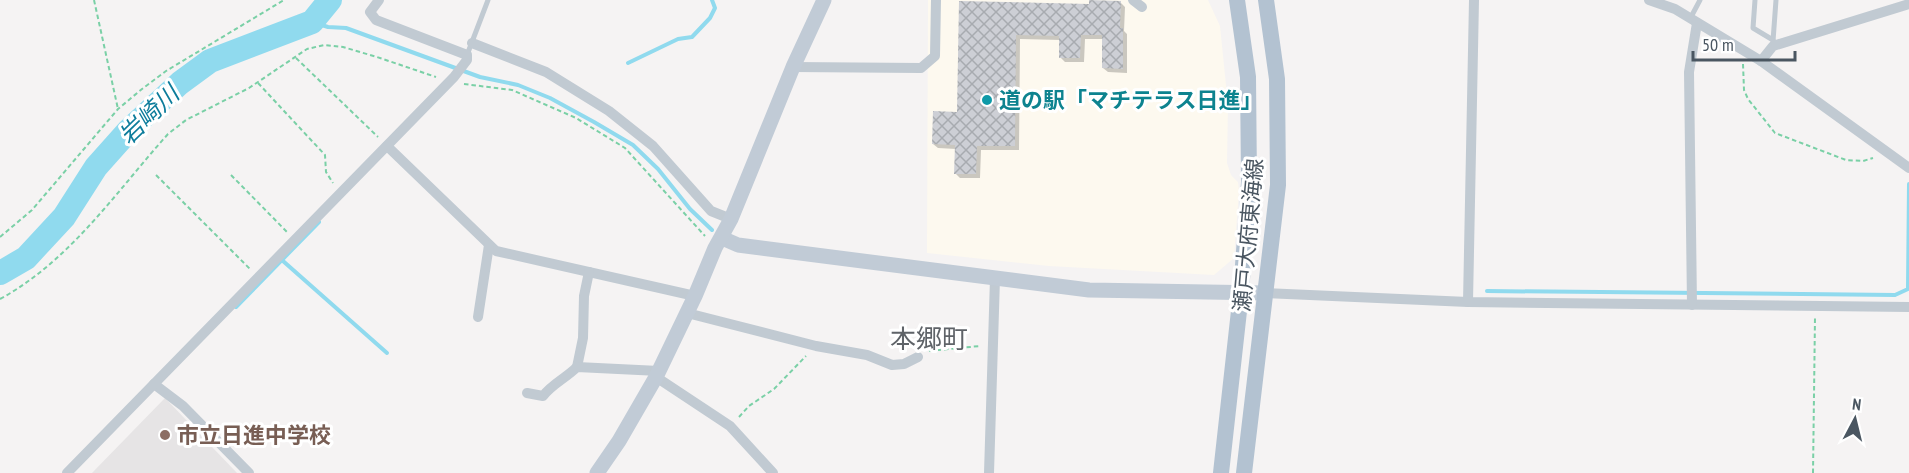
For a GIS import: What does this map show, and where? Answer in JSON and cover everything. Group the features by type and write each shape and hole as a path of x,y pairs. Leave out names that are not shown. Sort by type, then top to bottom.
{"main road":[{"name":"瀬戸大府東海線","path":"1221,473 1241,293 1249,182 1248,77 1237,0"},
{"name":"瀬戸大府東海線","path":"1244,473 1278,185 1277,79 1266,0"}],"street":[{"path":"67,473 387,146 451,79 467,58 376,20 370,12 379,0"},
{"path":"597,473 620,441 658,374 731,219 793,68 824,0"},
{"path":"793,68 921,68 935,56 936,0"},
{"path":"1468,302 1474,0"},
{"path":"1649,0 1675,9 1746,52 1909,168"},
{"path":"1761,62 1773,43 1909,4"},
{"path":"1692,305 1689,72 1693,21"},
{"path":"472,43 546,72 609,111 653,146 711,211 731,219"},
{"path":"387,146 496,251 695,296"},
{"path":"719,243 1089,290 1266,293 1468,302 1909,307"},
{"path":"478,317 489,245"},
{"path":"526,393 543,396 552,385 567,378 578,367 584,296 589,272"},
{"path":"989,473 995,278"},
{"path":"687,313 816,346 867,355 899,366 918,357"},
{"path":"578,367 658,374 730,426 773,473"},
{"path":"154,384 183,406 249,473"}],"lane":[{"path":"467,58 488,0"},
{"path":"1693,21 1700,0"},
{"path":"1755,0 1753,28 1773,43"},
{"path":"1773,43 1776,0"}],"path":[{"path":"94,0 118,110"},
{"path":"0,237 32,210 118,110 166,71 284,0"},
{"path":"0,298 22,287 42,272 76,239 168,134 194,115 249,88 307,49 324,45 343,47 451,79 512,90 576,118 625,148 719,243"},
{"path":"1746,52 1742,79 1744,90 1775,133 1846,160 1872,159 1883,149"},
{"path":"296,58 387,146"},
{"path":"249,88 256,81 325,155 326,172 340,193"},
{"path":"156,175 259,277"},
{"path":"231,175 295,240"},
{"path":"1813,473 1815,306"},
{"path":"918,357 930,351 967,349 992,344"},
{"path":"730,426 750,406 774,388 816,346"}],"shaded area":[{"name":"道の駅「マチテラス日進」","path":"928,0 1208,0 1220,26 1228,105 1227,163 1231,175 1238,182 1239,191 1234,258 1214,275 1049,266 927,253"},
{"name":"市立日進中学校","path":"165,398 237,473 92,473"}],"building":[{"name":"道の駅「マチテラス日進」","path":"1089,0 1121,1 1123,69 1102,68 1102,35 1081,35 1080,58 1059,58 1059,36 1016,35 1015,146 977,146 976,174 954,174 955,145 932,144 933,111 957,112 959,1 1089,4"}],"waterway":[{"name":"岩崎川","path":"0,273 26,258 64,217 96,167 129,130 180,83 210,61 312,22 330,0"},
{"path":"628,63 678,39 692,37 710,18 715,8 712,0"},
{"path":"312,22 328,27 346,28 480,77 518,85 550,98 633,145 658,169 690,209 712,230"},
{"path":"1487,291 1895,295 1908,289 1909,184"},
{"path":"236,307 319,222"},
{"path":"283,261 387,353"}],"place":[{"name":"道の駅「マチテラス日進」","path":"987,100"},
{"name":"市立日進中学校","path":"165,435"}],"district":[{"name":"本郷町","path":"929,339"}]}
